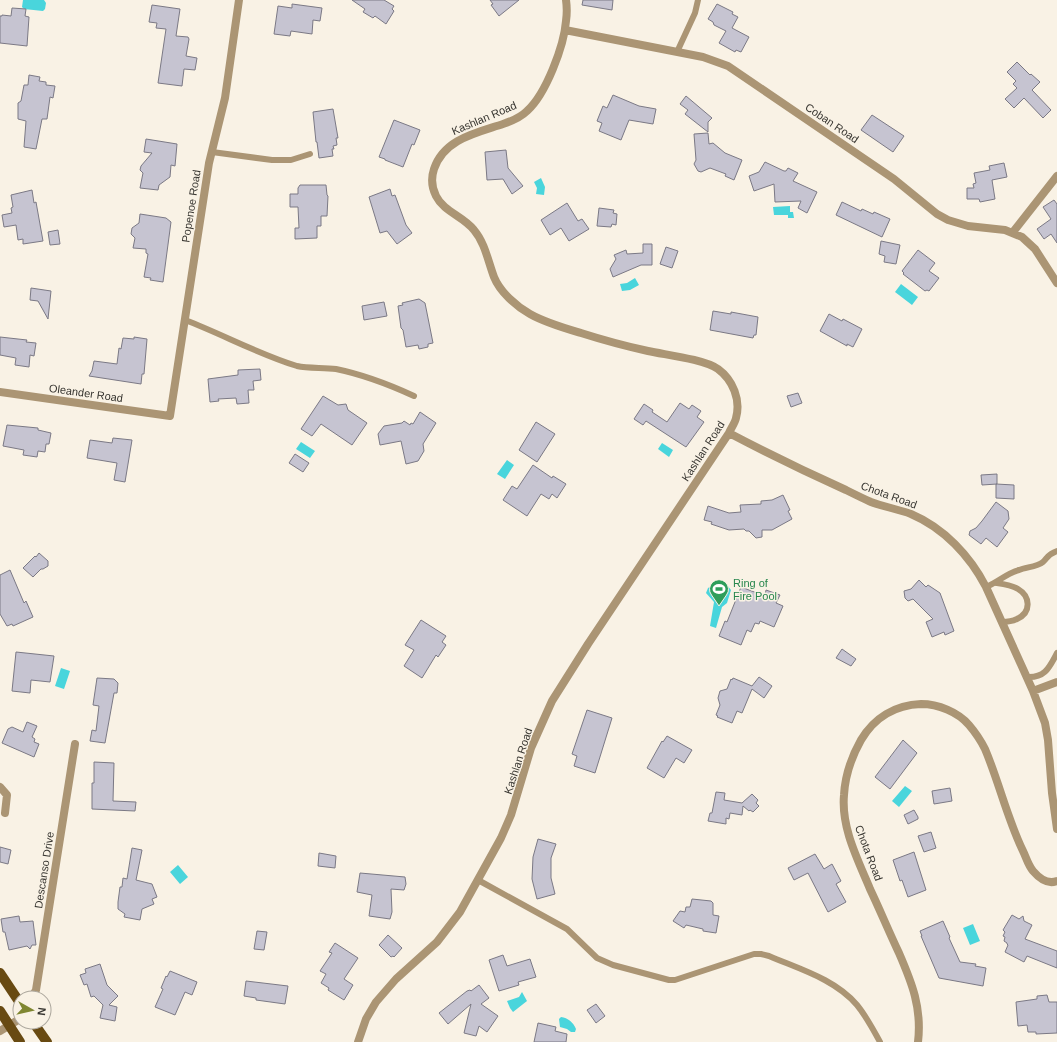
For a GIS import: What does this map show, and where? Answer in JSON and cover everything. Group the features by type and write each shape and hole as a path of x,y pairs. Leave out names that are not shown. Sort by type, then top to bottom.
{"main road":[{"path":"0,973 12,990"},
{"path":"0,1011 4,1028 20,1042"},
{"path":"39,1030 47,1042"}],"street":[{"name":"Popenoe Road","path":"170,416 209,163 225,98 239,0"},
{"name":"Kashlan Road","path":"358,1042 366,1019 376,1002 389,986 430,949 445,933 460,912 511,815 531,748 552,701 728,433 736,419 738,409 737,397 729,380 717,368 701,362 623,346 554,324 526,312 508,296 495,279 483,244 473,229 439,202 435,194 432,185 432,173 439,157 445,150 452,144 470,135 520,117 532,106 547,81 561,46 567,12 566,0"},
{"name":"Coban Road","path":"565,30 716,61 742,75 894,179 938,214 948,220 968,226 1005,230 1022,237 1032,245 1042,258 1057,283"},
{"path":"1013,232 1057,176"},
{"name":"Oleander Road","path":"0,392 170,416"},
{"name":"Chota Road","path":"728,433 804,472 871,502 921,518 954,543 977,570 1027,677 1045,723 1057,829"},
{"path":"1033,691 1057,682"},
{"name":"Chota Road","path":"918,1042 919,1015 914,991 861,868 847,831 844,796 845,784 855,754 862,739 869,729 886,713 915,704 925,704 944,709 961,718 975,733 984,748 1014,833 1032,870 1040,878 1047,882 1057,881"},
{"name":"Descanso Drive","path":"36,990 75,744"},
{"path":"0,787 7,795 5,813"}],"lane":[{"path":"677,52 695,13 698,0"},
{"path":"212,152 272,160 291,160 310,154"},
{"path":"184,320 299,366 337,369 376,379 414,396"},
{"path":"986,587 996,583 1010,573 1042,562 1047,556 1057,551"},
{"path":"996,583 1010,585 1018,589 1024,593 1028,601 1027,610 1024,614 1017,619 1002,622"},
{"path":"1027,677 1039,677 1046,671 1057,653"},
{"path":"478,880 567,929 597,958 613,965 669,980 675,980 754,954 769,956 826,980 849,997 858,1006 873,1028 880,1042"}],"water":[{"path":"23,0 44,0 46,3 45,9 43,11 24,9 22,7"},
{"path":"541,178 545,187 544,195 536,194 537,188 534,182"},
{"path":"790,206 790,212 793,212 794,218 788,218 788,215 774,215 773,207"},
{"path":"635,278 639,285 630,290 622,291 620,284 627,283"},
{"path":"901,284 918,297 912,305 895,292"},
{"path":"301,442 315,451 310,458 296,449"},
{"path":"662,443 673,450 669,457 658,449"},
{"path":"507,460 514,465 505,479 497,474"},
{"name":"Ring of Fire Pool","path":"713,585 727,585 731,590 727,603 722,607 716,628 710,626 714,602 706,593 708,588"},
{"path":"61,668 70,671 64,689 55,686"},
{"path":"905,786 912,791 899,807 892,801"},
{"path":"178,865 188,877 180,884 170,872"},
{"path":"973,924 980,941 970,945 963,928"},
{"path":"522,992 527,1001 513,1012 507,1001 519,997"},
{"path":"561,1017 572,1022 576,1029 575,1032 571,1032 560,1027 559,1019"}],"building":[{"path":"352,0 384,0 394,6 392,9 394,11 386,24 375,16 373,18 363,12 365,9"},
{"path":"490,0 519,0 499,16 491,5 493,4"},
{"path":"583,0 613,0 612,10 582,5"},
{"path":"292,4 322,8 320,21 313,20 312,34 291,31 290,36 274,34 278,6 292,8"},
{"path":"717,4 733,12 732,14 738,17 732,28 749,37 741,52 736,50 735,52 719,43 726,31 714,25 713,22 708,19"},
{"path":"152,5 180,9 176,36 188,37 189,39 186,56 197,58 195,70 184,69 182,86 158,83 166,29 156,28 157,23 149,22"},
{"path":"12,8 26,9 25,16 29,17 27,46 0,43 0,16 11,16"},
{"path":"1017,62 1030,75 1031,74 1040,82 1032,90 1051,110 1043,118 1024,98 1014,108 1005,99 1017,88 1013,84 1016,81 1007,72"},
{"path":"29,75 40,77 39,81 46,82 46,85 55,86 53,98 50,97 47,119 42,119 36,149 24,147 26,121 18,119 18,103 21,101 24,85 28,85"},
{"path":"613,95 639,106 656,109 653,124 629,120 621,140 599,131 602,123 597,121 603,106 607,108"},
{"path":"686,96 712,118 708,122 708,132 685,114 688,110 680,104"},
{"path":"333,109 338,138 336,138 337,145 333,146 333,156 319,158 313,112"},
{"path":"872,115 904,136 893,152 861,130"},
{"path":"394,120 420,130 414,145 412,144 403,167 379,157"},
{"path":"708,133 709,144 713,143 725,153 742,160 734,180 725,176 726,174 710,168 701,172 698,171 694,164 696,160 694,134"},
{"path":"146,139 177,144 175,166 171,165 170,177 159,185 158,190 140,188 143,173 140,170 141,166 152,153 144,152"},
{"path":"506,150 508,168 523,186 512,194 503,179 487,180 485,152"},
{"path":"765,162 784,171 788,168 798,173 793,181 817,192 807,213 798,208 801,201 775,202 774,184 754,191 749,176 759,172"},
{"path":"1004,163 1007,177 992,180 995,199 980,202 979,199 967,199 967,188 974,188 973,184 976,183 974,173 990,170 989,166"},
{"path":"300,185 326,185 328,196 327,216 321,216 321,226 317,226 317,238 295,239 295,228 299,228 298,207 290,207 290,194 298,194 298,188"},
{"path":"390,189 392,196 395,195 406,225 412,233 397,244 387,231 380,233 369,197"},
{"path":"32,190 34,203 36,202 43,241 23,244 23,239 18,240 16,225 4,227 2,215 12,213 11,208 13,207 11,195"},
{"path":"1054,200 1057,204 1057,243 1051,234 1044,239 1037,229 1051,219 1043,207"},
{"path":"842,202 861,211 862,209 873,214 874,212 890,219 882,237 836,215"},
{"path":"567,203 578,221 582,219 589,229 569,241 561,228 550,235 541,220"},
{"path":"599,208 614,210 613,213 617,214 616,225 612,224 611,227 597,226"},
{"path":"140,214 166,218 171,222 163,282 150,280 151,278 144,277 148,254 146,253 146,249 133,248 135,238 131,234 132,228 139,223"},
{"path":"58,230 60,244 50,245 48,232"},
{"path":"881,241 900,245 896,264 884,262 885,256 879,254"},
{"path":"643,244 652,244 652,265 641,265 613,277 610,269 616,259 614,255 626,250 627,254 643,253"},
{"path":"666,247 678,251 672,268 660,264"},
{"path":"918,250 935,263 929,271 939,278 929,291 925,291 903,274 904,273 902,271"},
{"path":"31,288 51,291 48,319 38,301 30,300"},
{"path":"419,299 425,303 433,343 428,344 428,347 419,349 418,345 406,347 403,330 401,328 398,306 403,305 402,303"},
{"path":"384,302 387,316 364,320 362,306"},
{"path":"713,311 731,314 731,312 758,317 756,335 754,335 753,338 710,330"},
{"path":"829,314 842,321 843,319 862,329 853,347 847,344 847,346 820,331"},
{"path":"0,337 27,340 26,342 36,343 34,356 30,355 29,367 15,365 16,358 0,355"},
{"path":"134,337 147,339 144,374 142,374 141,384 89,376 92,371 94,361 117,364 119,348 121,349 123,338 134,339"},
{"path":"260,369 261,380 253,381 254,390 248,390 249,403 237,404 236,398 218,399 219,401 210,402 208,379 238,375 238,370"},
{"path":"798,393 802,403 791,407 787,396"},
{"path":"323,396 338,405 346,404 348,410 367,423 352,445 321,424 312,436 301,429"},
{"path":"680,403 689,409 692,405 701,411 697,417 704,422 686,447 646,421 643,425 634,419 644,404 653,410 652,412 667,422"},
{"path":"420,412 436,423 423,444 424,451 418,461 406,464 401,441 380,445 378,434 384,426 402,423 404,421 410,425 411,423 413,424"},
{"path":"536,422 555,434 537,462 519,450"},
{"path":"7,425 38,428 38,430 51,433 49,444 46,444 45,452 38,451 37,457 23,455 24,450 3,446"},
{"path":"113,438 132,440 125,482 114,480 117,463 87,458 90,440 112,443"},
{"path":"295,454 309,463 303,472 289,463"},
{"path":"533,465 552,478 553,476 566,484 557,498 552,494 549,499 541,494 527,516 503,500 512,486 517,489"},
{"path":"997,474 997,484 982,485 981,475"},
{"path":"996,484 1014,485 1014,499 996,498"},
{"path":"783,495 790,510 788,511 792,519 772,530 762,530 762,537 756,538 749,531 744,529 729,530 704,520 708,506 729,513 741,512 740,505 761,504 761,501 772,500"},
{"path":"996,502 1008,511 1009,519 1003,528 1008,532 997,547 986,538 981,544 969,535 970,531 976,528"},
{"path":"39,553 48,561 48,566 41,569 33,577 23,568"},
{"path":"10,570 24,603 26,601 33,617 13,626 12,624 7,626 0,614 0,575"},
{"path":"919,580 926,587 928,585 940,593 954,631 945,635 944,632 932,637 926,622 933,619 913,599 908,601 905,598 904,591 911,589"},
{"path":"741,587 765,596 766,590 780,595 776,603 783,606 774,627 760,621 759,624 755,623 751,632 747,630 741,645 719,636 725,621 727,622"},
{"path":"421,620 446,636 442,642 446,645 438,657 436,655 422,678 404,666 414,650 405,645"},
{"path":"842,649 856,659 851,666 836,658"},
{"path":"16,652 54,656 50,682 31,680 30,693 12,691"},
{"path":"759,677 772,686 764,698 752,689 742,713 737,711 732,723 717,717 718,716 716,715 720,705 718,698 720,691 727,689 731,679 732,680 733,678 752,686"},
{"path":"97,678 114,679 118,683 117,693 114,693 105,743 90,741 92,730 96,731 99,706 93,705"},
{"path":"587,710 612,718 595,773 574,766 577,756 572,754"},
{"path":"27,722 37,726 32,737 35,739 34,742 39,744 34,757 2,743 8,729 12,727 23,732"},
{"path":"667,736 692,750 684,763 676,758 664,778 647,768 662,741 663,742"},
{"path":"903,740 917,753 890,789 875,777"},
{"path":"94,762 114,763 113,801 136,802 135,811 92,809"},
{"path":"950,788 952,801 934,804 932,791"},
{"path":"716,792 725,793 724,800 742,803 752,794 758,800 756,803 759,806 753,812 750,810 749,811 743,806 742,815 730,813 729,819 726,818 726,824 708,821 710,813 712,813"},
{"path":"914,810 918,819 908,824 904,815"},
{"path":"931,832 936,848 924,852 918,836"},
{"path":"538,839 556,844 551,858 551,878 555,894 537,899 532,879 533,857"},
{"path":"0,847 11,850 8,864 0,862"},
{"path":"132,848 142,850 136,880 152,884 157,897 152,899 154,904 142,909 140,920 124,917 125,914 118,909 120,887 122,887 123,878 127,879"},
{"path":"914,852 926,890 908,897 902,880 900,881 893,860"},
{"path":"319,853 336,856 335,868 318,866"},
{"path":"815,854 824,869 832,864 841,881 836,884 846,902 828,912 808,873 794,880 788,868"},
{"path":"360,873 405,877 406,884 404,890 391,889 392,912 390,919 369,916 372,895 357,892"},
{"path":"692,899 711,901 713,903 713,915 719,916 716,933 703,931 703,929 686,925 684,928 673,921 680,911 685,912 686,907 690,907"},
{"path":"1012,915 1019,919 1023,916 1024,921 1032,925 1025,939 1057,951 1057,968 1027,956 1024,962 1005,952 1008,945 1004,941 1005,937 1003,936 1005,932 1003,930"},
{"path":"19,916 20,922 33,921 36,945 32,945 30,949 27,946 9,950 5,932 3,932 1,919"},
{"path":"943,921 960,962 976,964 975,966 986,968 983,986 939,978 920,931"},
{"path":"257,931 267,932 264,950 254,949"},
{"path":"388,935 402,948 394,957 391,957 379,945"},
{"path":"335,943 358,958 344,979 353,985 344,1000 328,990 329,988 321,983 326,974 320,971 332,953 329,952"},
{"path":"503,955 507,966 530,959 536,977 518,982 519,985 499,991 489,960"},
{"path":"100,964 107,985 118,996 109,1005 117,1007 115,1021 100,1018 103,1005 94,996 91,997 87,984 84,985 80,975 86,973 85,969"},
{"path":"170,971 197,982 192,995 185,992 175,1015 155,1007 163,989 161,988 166,976 167,977"},
{"path":"246,981 288,986 285,1004 256,1000 256,998 244,996"},
{"path":"479,985 489,998 481,1004 498,1016 487,1032 479,1026 476,1036 464,1033 471,1004 448,1024 439,1013 467,991 471,991"},
{"path":"1047,995 1049,1002 1057,1002 1057,1033 1036,1034 1036,1032 1028,1032 1027,1025 1018,1026 1016,1002 1037,999 1037,996"},
{"path":"596,1004 605,1016 596,1023 587,1010"},
{"path":"538,1023 556,1027 555,1031 567,1034 566,1042 534,1042"}],"place":[{"name":"Ring of Fire Pool","path":"719,606"}]}
